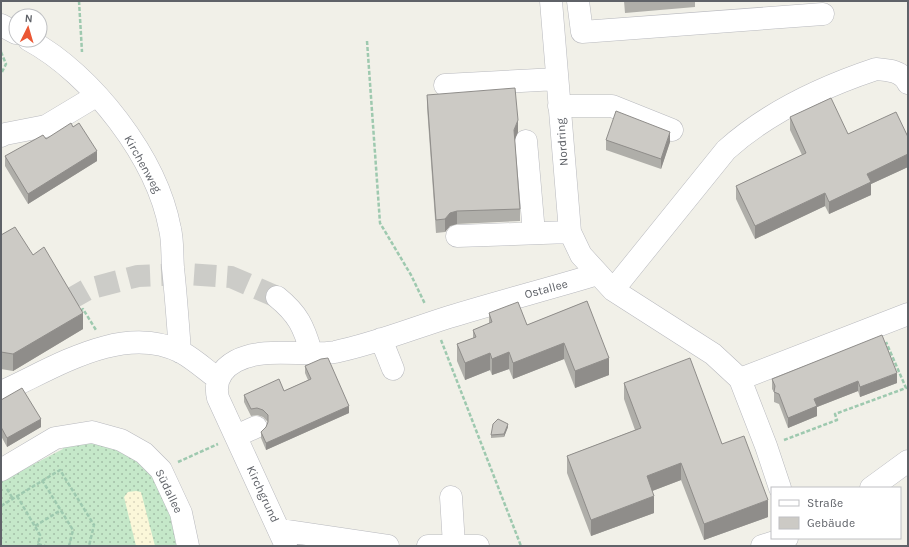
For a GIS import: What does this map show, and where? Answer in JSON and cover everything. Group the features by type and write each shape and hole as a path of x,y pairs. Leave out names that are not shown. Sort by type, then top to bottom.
{"lane":[{"name":"Nordring","path":"551,1 570,232 581,255 598,274"},
{"path":"578,1 582,32 823,14"},
{"name":"Kirchenweg","path":"42,48 65,63 111,111 140,153 160,190 170,229 180,352"},
{"path":"613,290 726,150 745,133 780,110 876,69 892,70 905,78 908,83"},
{"path":"445,85 557,79"},
{"path":"1,136 46,126 89,88"},
{"path":"559,106 612,106 672,130"},
{"path":"526,141 534,233"},
{"path":"457,236 570,232"},
{"path":"598,274 613,290 713,354 740,379 766,446 780,487"},
{"name":"Ostallee","path":"218,379 224,370 236,360 257,354 334,352 381,340 434,322 598,274"},
{"path":"277,297 290,307 300,321 311,352"},
{"path":"740,379 908,314"},
{"path":"381,340 393,369"},
{"path":"1,392 55,365 105,346 132,343 154,344 180,352 218,379"},
{"name":"Kirchgrund","path":"218,379 216,389 218,398 283,538 388,546"},
{"path":"236,436 256,427"},
{"name":"Südallee","path":"3,478 55,438 92,432 121,440 144,453 160,470 181,513 188,546"},
{"path":"872,487 908,461"},
{"path":"451,497 454,545"},
{"path":"762,546 784,539"},
{"path":"428,546 478,546"}],"path":[{"path":"79,1 89,88"},
{"path":"366,41 380,223 411,275 434,322 521,546"},
{"path":"1,52 6,64 1,74"},
{"path":"75,315 84,309 105,346"},
{"path":"766,446 838,420 835,414 906,388 879,325"},
{"path":"193,455 236,436"},
{"path":"1,506 60,470 94,525 89,546"},
{"path":"3,478 13,498"},
{"path":"42,480 73,530 69,546"},
{"path":"17,496 40,535 38,545 45,546"},
{"path":"35,526 61,510"}],"green space":[{"path":"108,442 156,472 184,546 1,546 1,481 63,449 62,445"}],"sand":[{"path":"128,492 141,492 155,546 136,546 124,497"}],"building":[{"path":"515,88 518,120 514,130 520,209 457,211 450,213 445,219 436,220 427,95"},
{"path":"831,98 848,134 896,112 908,137 908,154 867,174 871,182 829,202 825,193 755,226 736,186 806,153 790,117"},
{"path":"616,111 670,132 661,159 606,140"},
{"path":"71,123 73,127 79,123 97,151 28,194 5,156 43,135 46,139"},
{"path":"15,227 33,255 44,247 83,313 13,354 1,352 1,235"},
{"path":"587,301 609,358 575,371 564,343 513,363 509,352 492,359 490,353 465,363 457,344 476,337 473,330 492,322 489,313 518,302 527,325"},
{"path":"882,335 897,373 860,387 858,381 814,399 817,406 788,418 779,394 774,392 775,386 772,379"},
{"path":"328,358 349,406 266,443 261,432 266,427 268,415 263,410 257,408 251,409 244,395 279,379 284,391 311,379 305,366 321,359"},
{"path":"690,358 722,444 744,436 768,500 704,524 681,463 647,476 654,496 591,520 567,456 641,428 624,383"},
{"path":"22,388 41,419 7,438 1,427 1,400"},
{"path":"498,419 508,424 504,434 491,435 493,424"}],"tunnel":[{"path":"67,301 88,289 138,276 187,274 231,277 277,297"}]}
